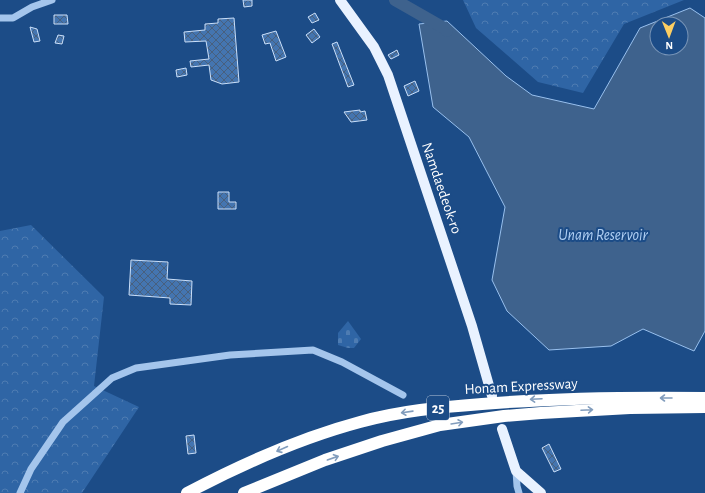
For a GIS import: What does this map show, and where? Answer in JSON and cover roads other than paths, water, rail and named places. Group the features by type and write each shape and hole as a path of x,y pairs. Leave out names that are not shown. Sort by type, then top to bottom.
{"highway":[{"name":"Honam Expressway","path":"187,493 214,479 293,444 360,422 402,412 537,399 607,397 705,398"},
{"name":"Honam Expressway","path":"244,493 340,455 382,441 440,425 504,416 542,413 630,408 705,407"}],"main road":[{"name":"Namdaedeok-ro","path":"340,0 374,47 388,75 472,326 492,396"},
{"path":"502,429 516,471 540,493"}],"street":[{"path":"0,18 13,18 32,7 52,0"},
{"path":"20,493 31,469 63,422 112,378 136,368 230,356 313,350 342,362 403,395"},
{"path":"516,471 517,486 520,493"}],"water":[{"name":"Unam Reservoir","path":"690,8 705,18 705,331 694,351 643,329 611,346 549,350 507,311 492,280 505,207 469,137 433,107 419,24 447,21 506,76 532,95 594,109 640,28 649,24 649,56 689,56 689,16 670,16"}],"waterway":[{"path":"395,0 447,31"}]}
